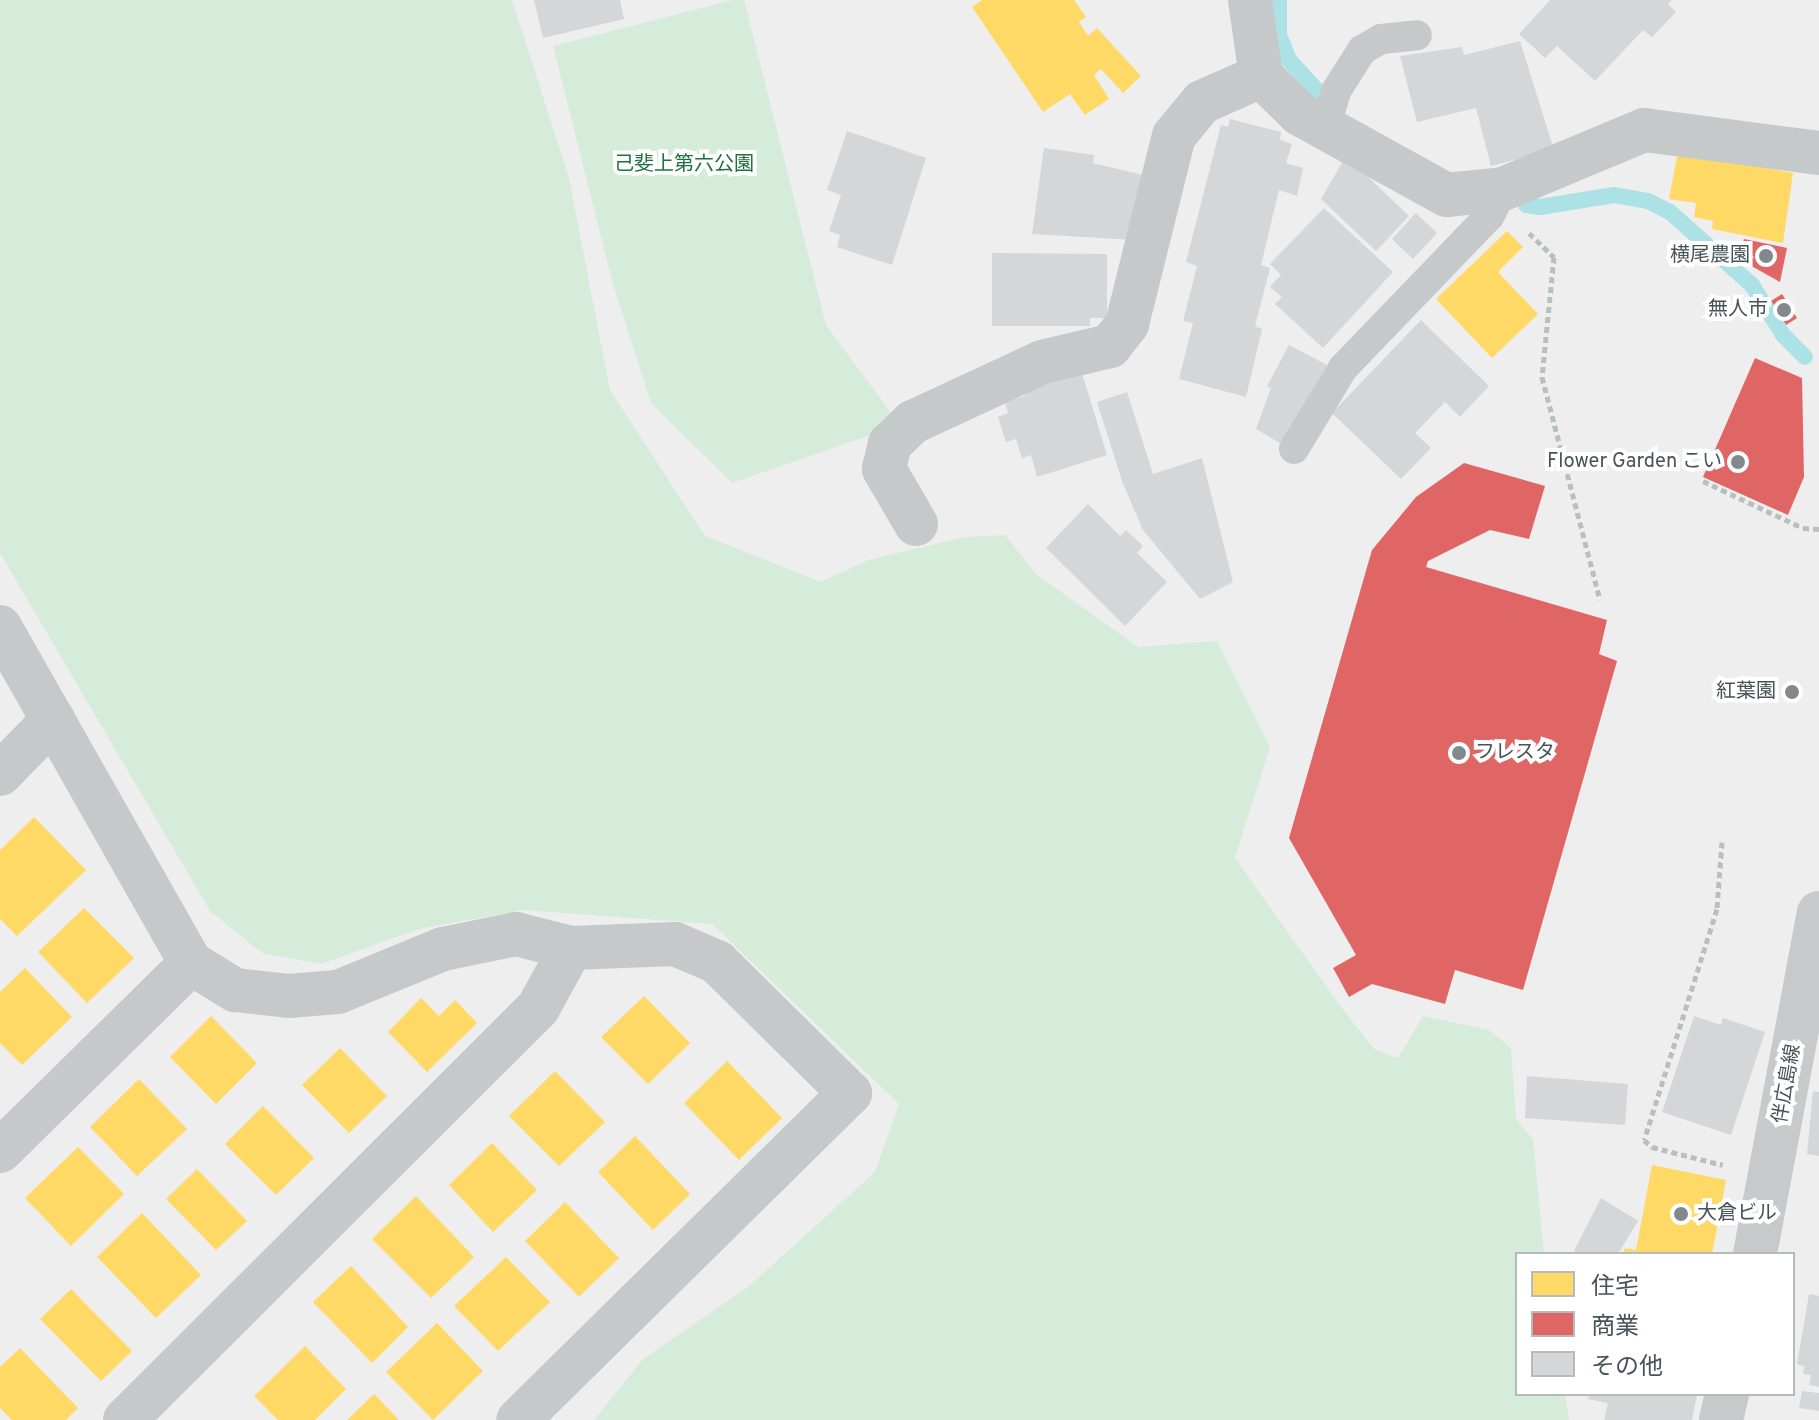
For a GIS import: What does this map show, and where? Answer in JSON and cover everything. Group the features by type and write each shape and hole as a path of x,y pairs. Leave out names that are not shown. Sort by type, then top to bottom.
{"main road":[{"name":"伴広島線","path":"1755,1252 1819,913"},
{"path":"1721,1420 1727,1396"}],"street":[{"path":"1250,0 1261,76 1300,114 1330,112 1447,195 1500,196 1644,130 1819,153"},
{"path":"916,524 884,469 890,444 928,415 1042,362 1093,352 1120,336 1127,324 1174,136 1202,102 1261,76"},
{"path":"0,627 191,963 235,990 289,996 338,992 443,949 516,934 571,948 675,944 717,962 850,1093 518,1420"},
{"path":"0,774 53,720"},
{"path":"125,1420 538,1008 571,948"},
{"path":"0,1151 191,963"}],"lane":[{"path":"1330,112 1362,50 1381,39 1417,35"},
{"path":"1294,449 1343,368 1500,196"}],"path":[{"path":"1500,196 1554,257 1542,377 1600,600"},
{"path":"1703,481 1803,528 1819,529"},
{"path":"1722,842 1717,909 1644,1140 1652,1147 1771,1177"}],"green space":[{"path":"0,0 512,0 569,178 610,390 705,536 821,582 868,560 965,537 1005,535 1036,574 1138,647 1217,641 1270,747 1235,858 1341,1007 1374,1049 1398,1058 1423,1016 1489,1030 1511,1048 1516,1119 1533,1139 1544,1252 1515,1252 1515,1396 1565,1396 1569,1420 594,1420 643,1359 748,1287 875,1172 899,1104 712,924 523,910 419,929 321,964 262,953 210,911 0,553"},
{"name":"己斐上第六公園","path":"733,0 744,0 826,325 892,414 871,435 732,483 651,403 613,284 553,46"}],"building: 住宅":[{"path":"982,0 1074,0 1086,17 1079,22 1088,36 1097,28 1141,76 1123,93 1101,69 1094,75 1109,99 1085,115 1070,94 1043,112 972,7"},
{"path":"1678,151 1793,173 1783,243 1712,229 1713,221 1694,217 1696,203 1669,199"},
{"path":"1507,231 1523,247 1498,272 1538,314 1492,358 1436,299"},
{"path":"34,817 86,870 17,936 0,919 0,850"},
{"path":"84,908 134,958 87,1003 38,952"},
{"path":"25,968 72,1017 22,1065 0,1043 0,992"},
{"path":"644,996 690,1043 648,1084 601,1037"},
{"path":"421,998 439,1016 455,1000 477,1023 427,1072 388,1032"},
{"path":"211,1016 257,1063 216,1104 170,1057"},
{"path":"340,1048 387,1096 349,1133 302,1085"},
{"path":"727,1061 782,1118 739,1160 684,1103"},
{"path":"555,1071 605,1122 559,1166 509,1116"},
{"path":"139,1079 187,1129 137,1176 90,1127"},
{"path":"263,1106 314,1158 276,1195 225,1144"},
{"path":"635,1136 690,1194 653,1230 598,1172"},
{"path":"492,1143 537,1190 493,1232 449,1185"},
{"path":"78,1147 124,1194 71,1246 25,1198"},
{"name":"大倉ビル","path":"1652,1165 1726,1180 1712,1252 1624,1252 1625,1248 1636,1250"},
{"path":"197,1169 247,1221 216,1250 166,1199"},
{"path":"416,1196 474,1257 431,1298 372,1239"},
{"path":"565,1202 619,1258 579,1297 525,1241"},
{"path":"142,1213 201,1275 156,1318 97,1257"},
{"path":"506,1257 550,1302 498,1351 454,1306"},
{"path":"351,1266 408,1327 372,1363 313,1302"},
{"path":"71,1289 132,1351 101,1381 40,1319"},
{"path":"437,1323 483,1371 433,1420 386,1372"},
{"path":"305,1346 346,1389 315,1420 278,1420 254,1396"},
{"path":"20,1348 78,1408 66,1420 12,1420 0,1408 0,1367"},
{"path":"374,1394 399,1420 347,1420"}],"building: 商業":[{"path":"1744,239 1787,248 1780,282 1739,259"},
{"path":"1782,294 1797,318 1786,325 1771,301"},
{"path":"1755,358 1802,378 1804,477 1788,515 1703,477"},
{"path":"1464,463 1545,486 1529,539 1490,530 1428,561 1426,567 1607,620 1599,654 1617,661 1523,990 1455,970 1445,1004 1372,984 1349,997 1333,968 1356,955 1289,838 1372,550 1416,497"}],"building: その他":[{"path":"534,0 620,0 624,19 543,38"},
{"path":"1550,0 1672,0 1668,4 1676,12 1652,37 1643,30 1595,81 1557,46 1545,58 1519,34"},
{"path":"1520,41 1554,150 1491,166 1476,108 1417,122 1400,56 1462,47 1464,55"},
{"path":"1230,119 1281,132 1280,140 1292,144 1286,163 1303,168 1297,196 1279,190 1261,265 1270,268 1255,326 1262,329 1246,397 1179,379 1193,323 1183,321 1197,266 1186,262 1221,125 1228,127"},
{"path":"847,131 926,158 892,265 837,247 840,235 829,231 841,195 827,190"},
{"path":"1044,148 1094,155 1093,163 1143,175 1134,240 1032,234"},
{"path":"1346,156 1409,216 1376,251 1321,199"},
{"path":"1324,208 1393,272 1323,348 1275,304 1282,297 1270,287 1281,275 1270,264"},
{"path":"1416,213 1437,233 1413,259 1392,239"},
{"path":"992,253 1107,254 1107,318 1090,318 1090,326 992,326"},
{"path":"1421,320 1489,386 1460,417 1445,402 1415,433 1431,448 1401,479 1332,413"},
{"path":"1289,345 1327,365 1283,445 1256,429 1271,388 1267,386"},
{"path":"1081,370 1107,455 1037,477 1031,455 1022,458 1016,439 1006,442 998,417 1008,413 1005,402 1025,396 1022,388"},
{"path":"1127,392 1153,474 1202,458 1233,582 1200,599 1143,530 1123,484 1097,402"},
{"path":"1088,504 1120,536 1126,530 1143,546 1137,553 1167,582 1125,626 1046,548"},
{"path":"1694,1016 1721,1025 1723,1018 1765,1032 1731,1135 1662,1112"},
{"path":"1527,1076 1628,1084 1625,1125 1525,1118"},
{"path":"1813,1091 1819,1092 1819,1156 1807,1154"},
{"path":"1601,1198 1638,1221 1619,1252 1574,1251"},
{"path":"1809,1294 1819,1296 1819,1387 1809,1385 1811,1375 1803,1374 1804,1366 1797,1364"},
{"path":"1802,1391 1819,1393 1819,1411 1799,1408"},
{"path":"1589,1396 1697,1396 1692,1420 1604,1420 1608,1403 1588,1399"}],"waterway":[{"path":"1279,0 1279,35 1289,60 1335,110"},
{"path":"1526,205 1540,207 1614,195 1648,201 1670,212 1752,285 1783,335 1805,357"}],"place":[{"name":"横尾農園","path":"1766,256"},
{"name":"無人市","path":"1784,310"},
{"name":"Flower Garden こい","path":"1738,462"},
{"name":"紅葉園","path":"1792,692"},
{"name":"フレスタ","path":"1459,753"},
{"name":"大倉ビル","path":"1681,1214"}]}
